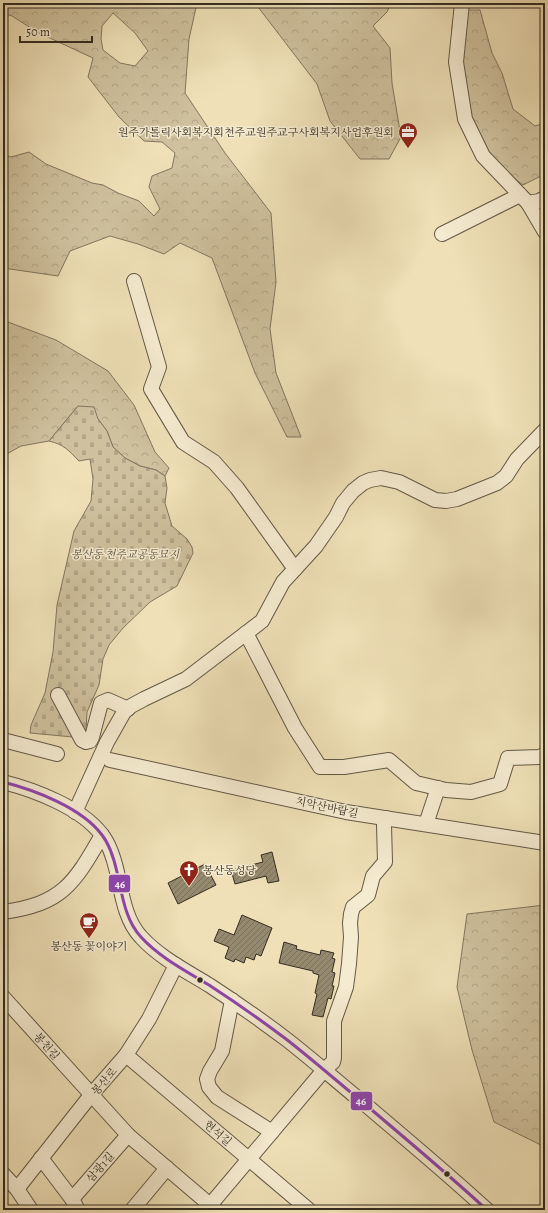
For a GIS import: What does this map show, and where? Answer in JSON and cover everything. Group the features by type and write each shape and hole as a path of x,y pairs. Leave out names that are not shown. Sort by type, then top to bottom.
{"street":[{"path":"462,3 456,62 465,119 484,156 524,199 545,232"},
{"path":"442,234 524,199 539,200 545,198"},
{"path":"134,281 159,367 151,389 183,442 214,462 237,488 295,569"},
{"path":"75,812 107,742 124,712 144,699 186,679 262,621 283,582 316,546 352,491 363,483 381,478 399,482 435,500 456,500 497,483 506,476 521,454 545,430"},
{"path":"246,633 295,728 320,767 344,767 389,760 416,783 446,790 471,792 500,784 508,758 540,757 545,754"},
{"path":"58,696 82,740 86,742 90,741 92,737 100,703 108,700 128,709"},
{"path":"3,740 57,754"},
{"name":"치악산바람길","path":"110,760 346,812 545,843"},
{"path":"3,782 16,785 42,795 75,812 88,821 102,835 110,851 124,904 131,923 140,936 152,948 232,1000 286,1039 460,1184 487,1210"},
{"path":"426,824 438,788"},
{"path":"91,1095 128,1135 211,1208 249,1159 324,1070 333,1062 334,1021 346,987 349,964 351,914 353,908 368,895 373,876 385,862 384,825 386,818"},
{"path":"3,912 23,909 43,903 59,894 72,882 86,864 102,835"},
{"name":"봉산로","path":"17,1189 91,1095 126,1055 149,1019 176,965"},
{"path":"232,1000 222,1051 207,1079 209,1087 217,1097 272,1132"},
{"name":"봉천길","path":"4,1003 91,1095"},
{"name":"현석길","path":"126,1055 309,1210"},
{"name":"삼광1길","path":"75,1204 128,1135"},
{"path":"41,1158 75,1204"},
{"path":"132,1210 167,1168"},
{"path":"3,1174 17,1189 31,1210"}],"green space":[{"path":"3,3 197,3 189,39 185,93 225,153 271,213 276,282 270,329 276,373 301,437 287,437 255,373 212,258 180,243 164,254 138,244 110,236 70,251 58,276 3,268 3,154 11,157 29,152 46,164 92,183 103,185 118,193 139,201 154,216 160,209 149,187 152,176 172,168 175,153 162,142 144,141 119,117 88,77 93,58 39,33 12,16 3,13","holes":["113,13 135,33 148,51 135,66 120,63 103,50 101,39 102,26"]},
{"path":"255,3 391,3 387,12 373,26 390,48 392,83 401,137 389,159 360,159 330,121 317,84"},
{"path":"455,10 480,10 492,53 502,73 513,109 535,126 545,123 545,174 523,185 508,174 483,149 462,111 452,52 452,27"},
{"path":"3,317 8,322 56,340 108,371 134,405 155,452 169,468 165,476 156,470 140,466 125,458 113,447 107,431 98,419 78,406 49,441 21,446 3,456"},
{"name":"봉산동 천주교공동묘지","path":"78,406 94,407 98,419 107,431 113,447 125,458 140,466 156,470 165,476 167,488 165,503 172,526 187,539 192,547 193,553 177,586 150,602 123,628 109,645 103,659 99,685 87,712 86,730 82,735 73,737 30,733 31,725 45,693 53,652 57,605 74,531 91,501 93,479 90,459 79,461 63,446 49,441"},
{"path":"545,905 545,1147 494,1122 472,1050 457,987 467,914"}],"building":[{"path":"272,852 279,881 268,883 266,876 235,884 231,870 263,862 261,855"},
{"path":"205,864 216,885 178,904 168,883"},
{"path":"242,915 272,928 261,956 256,954 254,960 246,957 244,963 235,959 234,962 225,958 229,947 214,941 219,929 234,935"},
{"path":"284,942 297,946 296,949 320,955 321,950 334,953 332,958 335,959 332,972 335,973 332,986 334,986 331,999 328,998 323,1017 312,1015 317,994 315,993 319,975 313,973 313,971 279,963"}],"transit line":[{"name":"46","path":"3,782 43,795 83,816 105,839 116,867 125,906 131,923 148,944 164,957 209,985 286,1039 412,1144 487,1210"}],"place":[{"name":"원주가톨릭사회복지회천주교원주교구사회복지사업후원회","path":"408,149"},
{"name":"봉산동성당","path":"189,887"},
{"name":"봉산동 꽃이야기","path":"89,939"}]}
